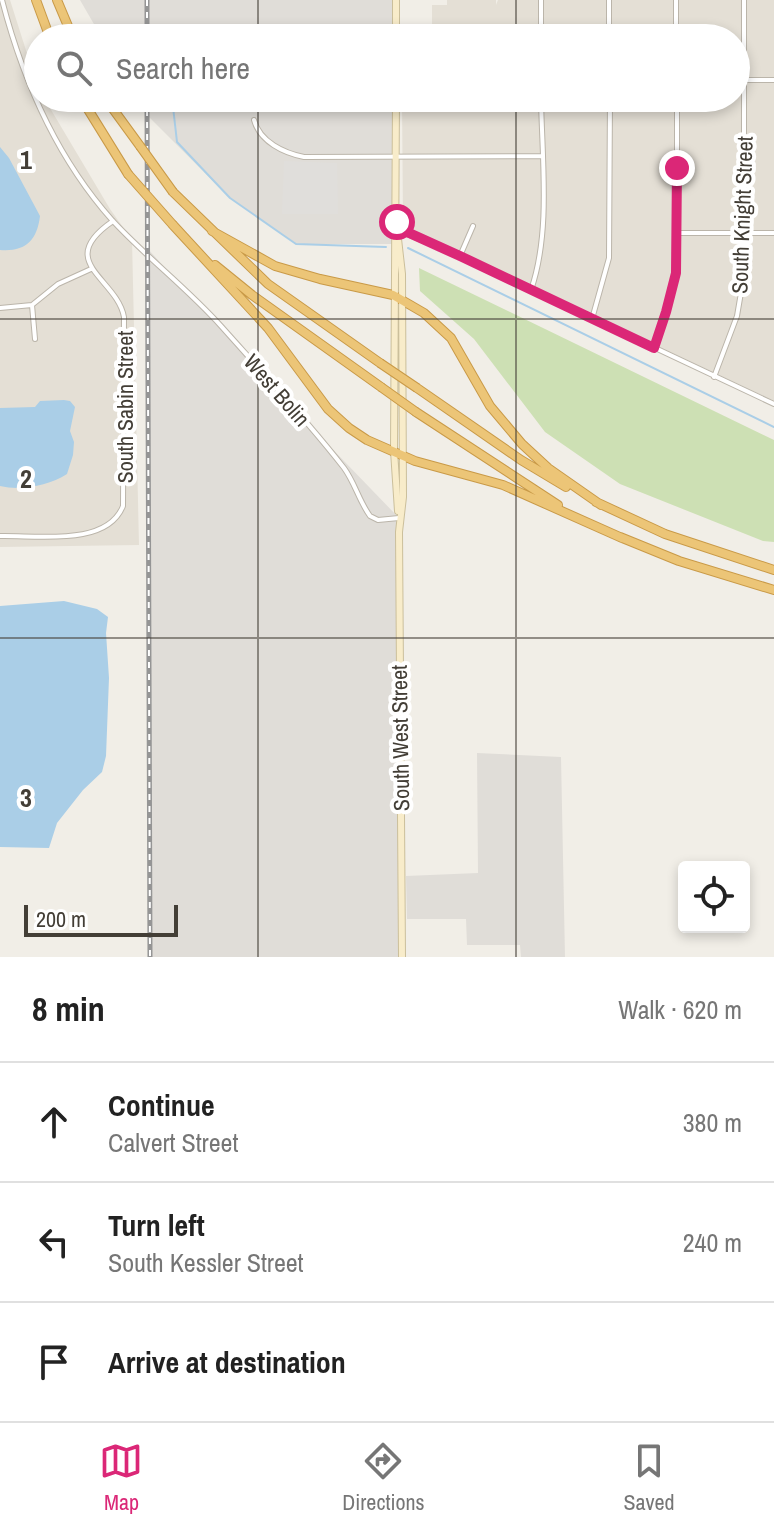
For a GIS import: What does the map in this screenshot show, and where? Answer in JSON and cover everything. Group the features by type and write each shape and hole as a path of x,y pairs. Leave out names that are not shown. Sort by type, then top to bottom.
{"highway":[{"path":"36,0 45,24"},
{"path":"57,0 67,24"},
{"path":"90,112 128,174 279,341 328,409 367,440 403,456 495,482 679,561 774,590"},
{"path":"115,112 173,192 212,231 268,284 380,363 521,460 601,505 678,539 774,570"},
{"path":"212,231 264,261 289,271 398,297 432,319 451,338 490,406 533,455 601,505"},
{"path":"196,250 252,295 416,412 537,492 622,538"}],"street":[{"path":"2,0 24,71"},
{"path":"396,0 396,24"},
{"path":"541,0 541,24"},
{"path":"609,0 609,24"},
{"path":"676,0 676,24"},
{"name":"South Knight Street","path":"744,0 744,24"},
{"path":"750,80 774,80"},
{"path":"0,308 32,305 58,284 91,269 91,242 98,232 113,221 84,185 42,112"},
{"name":"South West Street","path":"396,112 397,230 402,274 398,297 394,451 395,498 399,518 402,957"},
{"path":"531,290 542,250 541,112"},
{"path":"592,319 609,258 610,112"},
{"path":"654,348 673,288 678,233 677,112"},
{"name":"South Knight Street","path":"714,377 739,306 744,275 744,112"},
{"path":"254,120 261,134 289,154 324,158 542,156"},
{"name":"West Bolin","path":"113,221 218,323 344,468 370,516 378,520 399,518"},
{"path":"460,256 473,226"},
{"path":"397,230 460,256 774,404"},
{"path":"678,233 774,233"},
{"name":"South Sabin Street","path":"0,536 90,534 106,528 117,518 125,498 124,317 114,294 91,269"},
{"name":"South West Street","path":"398,297 403,456 403,497 399,518"},
{"path":"32,305 35,339"}],"shaded area":[{"path":"0,0 10,0 24,44 24,112 52,112 132,240 139,545 0,547"},
{"path":"80,0 397,0 397,24 94,24"},
{"path":"447,0 496,0 496,5 498,0 774,0 774,401 403,224 402,112 750,112 750,24 432,24 432,5 447,5"},
{"path":"145,112 397,112 399,244 296,244 230,198"},
{"path":"284,161 337,163 338,214 282,214"},
{"path":"148,249 289,404 399,518 402,957 150,957"},
{"path":"477,753 561,757 565,957 521,957 520,945 467,945 466,919 407,919 406,876 478,873"}],"green space":[{"path":"419,268 774,440 774,542 763,541 620,484 545,432 474,339 420,291"}],"water":[{"path":"0,147 40,216 33,238 23,247 9,250 0,250"},
{"path":"64,400 75,407 70,431 74,442 73,455 67,474 34,486 0,486 0,408 35,407 40,401"},
{"path":"64,601 97,609 108,617 106,756 102,772 57,823 49,848 0,847 0,606"}],"waterway":[{"path":"174,112 177,142 230,198 296,244 386,247"},
{"path":"408,248 774,427"}],"railway":[{"path":"147,0 147,24"},
{"path":"147,112 150,957"}],"route":[{"path":"397,222 397,230 460,256 654,348 676,273 677,168"}]}
